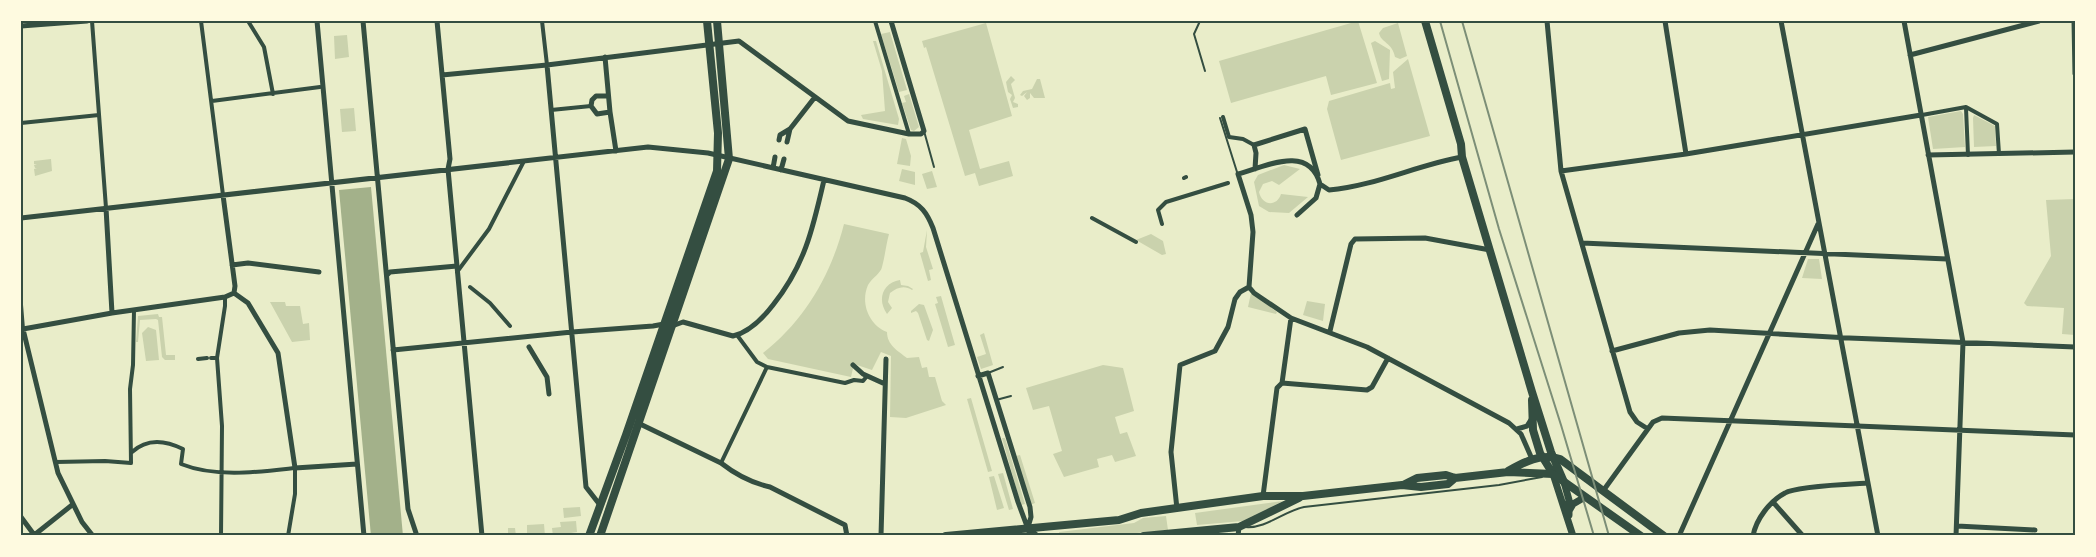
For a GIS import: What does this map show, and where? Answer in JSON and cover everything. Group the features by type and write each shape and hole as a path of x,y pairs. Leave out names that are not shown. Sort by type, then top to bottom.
{"main road":[{"path":"600,536 717,171 718,133 706,21"},
{"path":"589,536 729,159 717,21"},
{"path":"1425,21 1461,144 1462,157 1532,392 1564,482"},
{"path":"1532,392 1533,430 1543,457 1553,474 1641,536"},
{"path":"1508,472 1532,459 1554,457 1564,461 1664,536"},
{"path":"946,536 1027,532 1119,520 1141,513 1263,496 1302,496 1402,485 1421,488 1448,484 1455,478 1508,472 1553,474"},
{"path":"1144,536 1238,531 1302,496"}],"street":[{"path":"21,26 87,21"},
{"path":"93,21 112,313"},
{"path":"201,21 234,293"},
{"path":"248,21 264,47 273,94"},
{"path":"317,21 364,536"},
{"path":"363,21 408,508 417,534"},
{"path":"437,21 450,159 448,169 482,536"},
{"path":"542,21 586,487 600,505"},
{"path":"875,21 909,134"},
{"path":"442,75 547,65 739,41 848,121 909,134 921,134 924,131 891,21"},
{"path":"1547,21 1561,171 1630,412 1637,422 1648,429"},
{"path":"1665,21 1686,154"},
{"path":"1781,21 1878,536"},
{"path":"1904,21 1963,342 1956,536"},
{"path":"1910,55 2039,21"},
{"path":"2074,21 2075,74"},
{"path":"605,57 616,151"},
{"path":"212,102 321,87"},
{"path":"608,96 596,96 591,106 597,114 610,112"},
{"path":"779,141 780,135 789,129 815,97"},
{"path":"551,110 591,106"},
{"path":"1561,171 1686,154 1966,108 1997,123 1999,154"},
{"path":"1966,108 1968,154"},
{"path":"21,123 99,115"},
{"path":"1221,117 1229,137 1243,139 1254,145 1305,129 1320,184 1316,198 1297,215"},
{"path":"787,142 789,129"},
{"path":"1254,145 1255,169"},
{"path":"21,218 656,147 708,153 911,200 926,211 933,228 1027,532 1036,536"},
{"path":"1928,155 2075,152"},
{"path":"773,168 775,157"},
{"path":"1320,184 1329,190 1365,185 1462,157"},
{"path":"782,170 784,159"},
{"path":"1318,177 1308,166 1292,160 1238,174 1251,215 1253,232 1249,287 1254,293 1291,318 1330,331 1388,358 1517,429 1525,440 1532,459"},
{"path":"387,275 390,272 457,269 489,229 524,161"},
{"path":"393,350 683,322 737,335 759,322 793,279 808,245 824,180"},
{"path":"1162,224 1158,210 1166,202 1228,183"},
{"path":"1092,218 1136,242"},
{"path":"1679,536 1819,223"},
{"path":"1330,331 1354,239 1425,238 1490,250"},
{"path":"1582,243 1947,259"},
{"path":"232,264 248,263 320,272"},
{"path":"470,287 488,301 510,326"},
{"path":"1177,509 1171,452 1180,365 1215,351 1228,327 1235,298 1249,287"},
{"path":"22,329 225,297 234,293"},
{"path":"234,293 248,303 278,353 295,468 295,494 288,536"},
{"path":"221,536 222,426 217,358 225,297"},
{"path":"21,305 22,329 58,473 72,505 93,536"},
{"path":"56,462 131,463 130,389 134,310"},
{"path":"1263,496 1277,388 1282,383 1291,318"},
{"path":"1611,351 1689,331 2075,346"},
{"path":"737,335 757,362 767,367 845,383 854,380 863,381 868,376"},
{"path":"529,347 547,377 549,391 556,387"},
{"path":"198,359 217,358"},
{"path":"1282,383 1367,390 1372,387 1388,358"},
{"path":"881,536 886,359"},
{"path":"853,365 868,376 885,384"},
{"path":"721,463 767,367"},
{"path":"978,376 988,373 1029,507 1031,517 1027,532"},
{"path":"568,386 577,385"},
{"path":"1517,429 1527,426 1532,417"},
{"path":"1603,491 1653,422 1662,417 2075,435"},
{"path":"638,423 845,525 847,536"},
{"path":"132,452 143,444 168,442 183,449 181,465 221,473 357,464"},
{"path":"1553,474 1573,536"},
{"path":"1564,482 1569,500 1570,527"},
{"path":"1753,536 1755,524 1773,502 1786,492 1868,483"},
{"path":"1568,513 1573,504 1585,497"},
{"path":"1773,502 1803,536"},
{"path":"21,517 34,536 72,505"},
{"path":"1957,526 2035,530"}],"lane":[{"path":"1200,21 1194,34 1205,71"},
{"path":"1221,117 1238,174"},
{"path":"924,131 934,167"},
{"path":"988,373 1003,367"},
{"path":"996,400 1011,396"},
{"path":"1238,531 1304,507 1499,485 1553,474"}],"shaded area":[{"path":"1358,21 1377,83 1331,95 1326,76 1231,103 1219,61"},
{"path":"986,23 1012,116 969,130 980,169 1009,161 1013,176 979,186 975,173 965,176 926,47 924,48 922,41"},
{"path":"1398,23 1407,56 1400,59 1395,57 1392,48 1379,33 1383,28"},
{"path":"890,32 907,90 899,92 881,34"},
{"path":"347,35 349,57 335,59 334,36"},
{"path":"873,41 876,41 899,119 898,125 863,119 861,115 885,111 882,71"},
{"path":"1375,41 1390,50 1389,79 1382,81 1371,43"},
{"path":"1408,59 1430,136 1341,160 1327,109 1329,101 1390,83 1391,89 1395,88 1393,72"},
{"path":"1011,76 1015,80 1011,84 1015,98 1013,102 1018,104 1018,107 1013,108 1010,99 1012,95 1008,92 1006,82"},
{"path":"1037,79 1040,79 1045,98 1034,98 1030,93 1030,98 1027,100 1024,96 1027,92 1020,95 1023,91 1032,89"},
{"path":"909,94 919,127 914,131 911,130 902,103 906,102 904,96"},
{"path":"354,108 356,131 342,132 340,109"},
{"path":"1961,111 1965,147 1933,149 1928,117"},
{"path":"1974,115 1995,126 1996,146 1974,147"},
{"path":"902,138 906,139 911,156 910,166 897,164"},
{"path":"51,159 52,171 35,176 34,169 37,168 34,165 37,165 34,161"},
{"path":"1284,165 1300,169 1279,185 1272,181 1263,184 1259,192 1263,200 1273,203 1281,194 1308,197 1289,213 1269,212 1259,206 1254,182 1258,175"},
{"path":"902,169 915,172 915,185 899,181"},
{"path":"932,171 937,187 927,189 922,174"},
{"path":"371,187 403,536 371,536 339,190"},
{"path":"2075,199 2075,335 2062,334 2064,308 2027,306 2024,303 2051,256 2046,200"},
{"path":"844,224 889,234 881,269 868,285 866,292 868,313 875,324 887,332 889,341 897,350 907,358 919,357 922,368 927,367 929,377 935,377 942,401 946,405 906,418 890,417 891,356 881,352 872,370 854,364 851,377 768,359 763,353 792,326 804,311 824,279"},
{"path":"927,230 926,247 933,269 929,270 931,280 928,281 920,253 923,252"},
{"path":"1151,234 1163,241 1166,254 1162,255 1136,240"},
{"path":"1808,259 1819,259 1822,279 1802,278"},
{"path":"900,280 901,285 913,289 901,287 890,293 888,302 892,308 887,314 882,303 883,293 885,288"},
{"path":"1251,293 1277,312 1276,314 1248,307"},
{"path":"941,296 955,345 948,347 935,304 938,303 936,297"},
{"path":"1307,301 1325,304 1323,321 1303,315"},
{"path":"270,302 285,302 286,306 300,306 303,324 309,323 310,340 292,342"},
{"path":"919,304 924,305 933,330 929,341 918,313 916,311 911,313"},
{"path":"158,314 162,317 166,355 175,355 175,360 165,360 162,357 158,320 156,319 140,320 138,342 136,342 138,316"},
{"path":"148,327 156,330 159,360 146,361 142,333"},
{"path":"984,333 993,365 981,369 977,357 986,354 980,335"},
{"path":"1103,365 1123,368 1134,411 1115,417 1120,434 1127,432 1136,456 1115,462 1112,455 1097,459 1099,467 1064,477 1053,454 1062,451 1049,406 1033,410 1026,388"},
{"path":"971,398 992,471 988,472 967,399"},
{"path":"1002,438 1005,438 1025,504 1021,505"},
{"path":"1020,455 1035,503 1030,505 1016,456"},
{"path":"1003,473 1013,509 1009,510 998,474"},
{"path":"994,476 1004,508 997,510 989,477"},
{"path":"1283,501 1243,521 1197,525 1195,513"},
{"path":"580,507 581,516 564,518 563,508"},
{"path":"1166,516 1168,530 1106,536 1060,536 1059,532 1134,523 1143,518"},
{"path":"576,521 577,532 553,536 552,528 561,527 560,522"},
{"path":"544,524 545,536 516,536 527,535 527,525"},
{"path":"508,528 515,528 516,536 491,536 508,534"}],"railway":[{"path":"1440,21 1499,229 1594,536"},
{"path":"1462,21 1609,536"}]}
